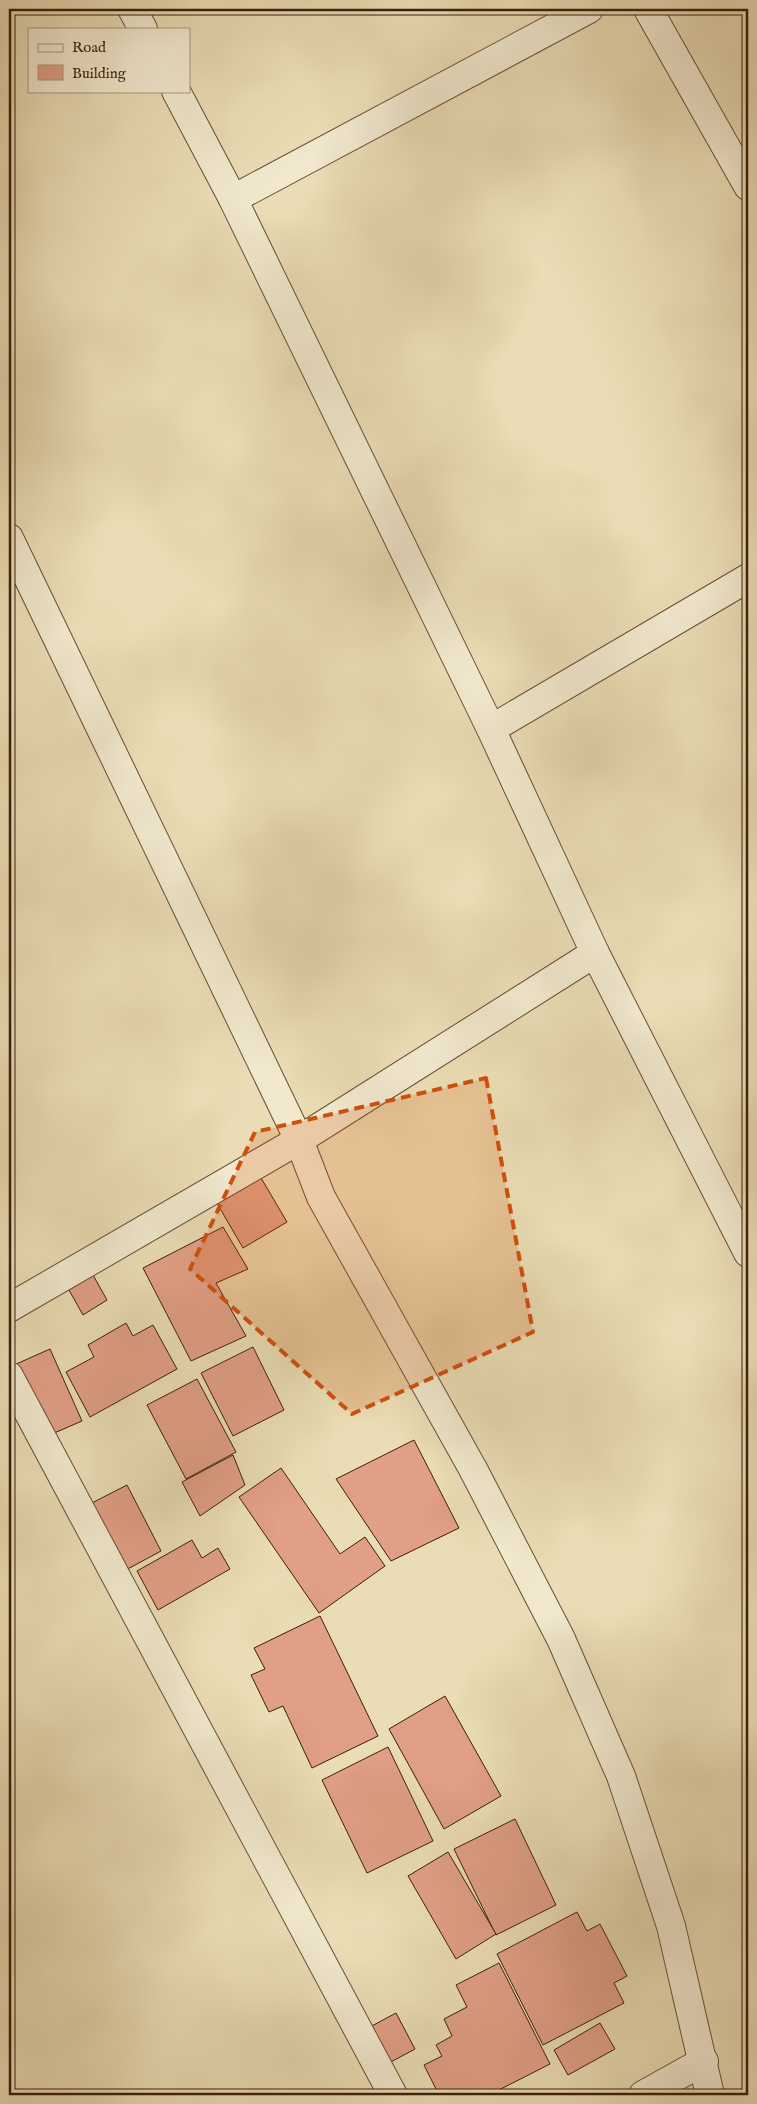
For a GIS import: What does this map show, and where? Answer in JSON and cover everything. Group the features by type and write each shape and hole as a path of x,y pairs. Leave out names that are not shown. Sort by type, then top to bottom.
{"street":[{"path":"132,9 142,28"},
{"path":"233,199 589,9"},
{"path":"648,9 748,186"},
{"path":"177,92 233,199 491,729 595,953 748,1253"},
{"path":"9,538 299,1140 322,1197 474,1469 561,1639 621,1776 671,1926 704,2061 710,2095"},
{"path":"491,729 748,578"},
{"path":"9,1308 299,1140 595,953"},
{"path":"9,1376 393,2095"},
{"path":"643,2095 704,2061"}],"highlighted area":[{"path":"486,1078 533,1332 352,1414 190,1269 255,1132"}],"building":[{"path":"254,1166 287,1222 243,1248 211,1193"},
{"path":"223,1227 248,1269 216,1283 246,1336 191,1361 143,1268"},
{"path":"93,1275 107,1300 83,1315 69,1290"},
{"path":"126,1323 133,1336 153,1325 177,1369 90,1417 66,1372 94,1357 88,1345"},
{"path":"253,1347 284,1410 233,1436 201,1373"},
{"path":"50,1349 82,1421 45,1437 14,1365"},
{"path":"197,1379 236,1452 186,1479 147,1405"},
{"path":"414,1440 459,1528 391,1561 336,1479"},
{"path":"233,1455 245,1485 200,1516 182,1482"},
{"path":"281,1468 340,1554 365,1537 385,1566 319,1613 239,1497"},
{"path":"127,1485 161,1551 124,1571 90,1504"},
{"path":"192,1540 202,1558 218,1548 230,1569 158,1610 137,1571"},
{"path":"320,1616 378,1736 312,1768 283,1706 269,1712 251,1675 265,1669 254,1648"},
{"path":"445,1696 501,1796 444,1829 389,1729"},
{"path":"388,1747 433,1841 367,1873 322,1780"},
{"path":"515,1819 556,1905 496,1935 454,1849"},
{"path":"448,1852 496,1934 456,1959 408,1876"},
{"path":"577,1912 587,1931 600,1924 627,1976 614,1983 624,2003 543,2045 497,1954"},
{"path":"499,1963 550,2064 489,2095 439,2095 424,2065 442,2056 436,2045 452,2036 444,2019 467,2007 456,1985"},
{"path":"396,2013 415,2049 387,2064 368,2028"},
{"path":"600,2023 615,2049 568,2075 554,2050"}]}
